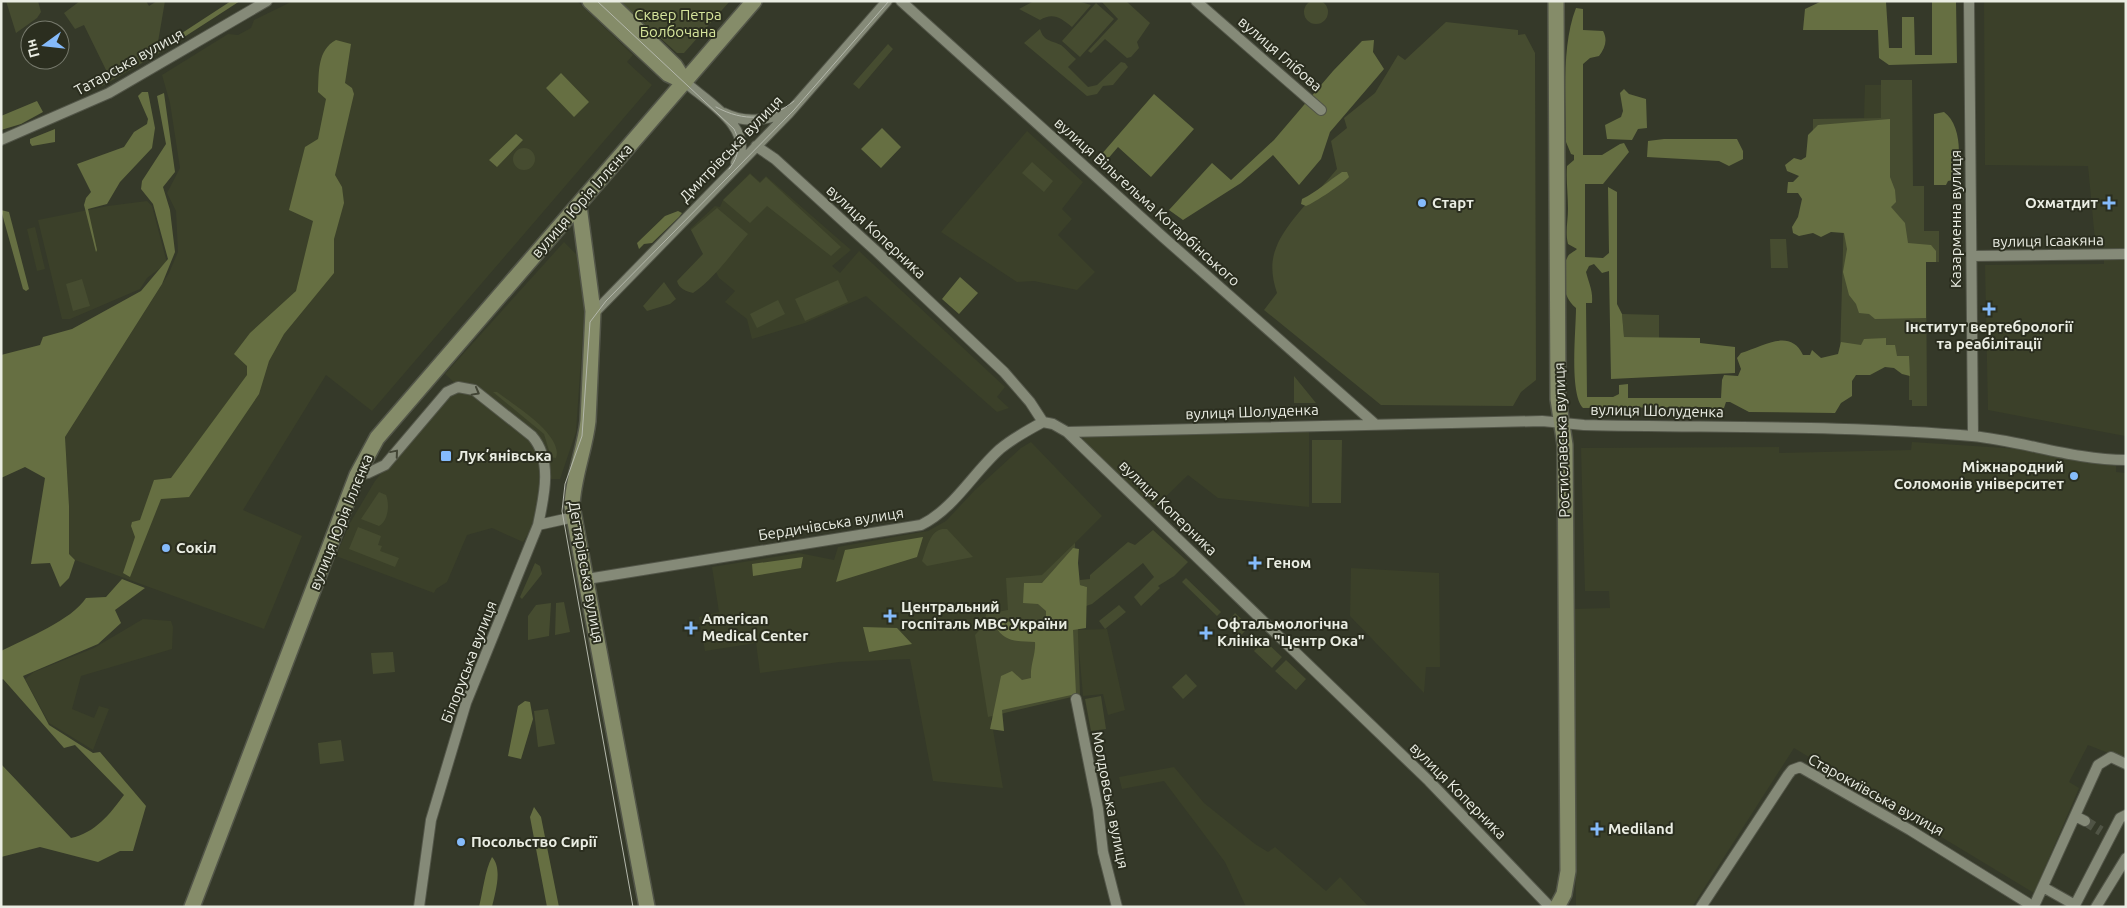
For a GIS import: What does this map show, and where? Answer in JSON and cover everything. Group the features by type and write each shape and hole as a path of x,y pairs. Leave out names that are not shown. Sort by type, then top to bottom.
{"main road":[{"path":"590,1 668,74 685,82"},
{"path":"608,1 675,66 685,82"},
{"name":"вулиця Юрія Іллєнка","path":"192,907 358,475 383,430 579,206 754,1"},
{"name":"Ростиславська вулиця","path":"1556,1 1558,399 1565,445 1568,871 1564,894 1557,907"},
{"name":"Дегтярівська вулиця","path":"579,206 588,262 593,314 588,421 586,438 572,494 574,517 647,907"}],"street":[{"name":"Татарська вулиця","path":"1,140 110,93 267,1"},
{"name":"Дмитрівська вулиця","path":"593,314 792,108 887,1"},
{"name":"вулиця Вільгельма Котарбінського","path":"900,1 1169,243 1375,424"},
{"name":"вулиця Глібова","path":"1196,1 1321,110"},
{"name":"Казарменна вулиця","path":"1969,1 1973,436"},
{"path":"685,82 731,122 740,134 741,150 732,170"},
{"path":"712,106 731,116 752,120 769,118 792,108"},
{"name":"вулиця Коперника","path":"756,146 775,159 869,244 1004,372 1030,402 1043,422 1053,424 1067,432 1429,781 1550,907"},
{"name":"вулиця Ісаакяна","path":"1972,256 2126,254"},
{"name":"Білоруська вулиця","path":"358,475 386,465 448,392 465,386 484,396 539,443 545,461 538,525 466,703 431,820 419,907"},
{"name":"вулиця Шолуденка","path":"1067,432 1493,421 1562,422 1593,426 1844,430 1973,436 2095,458 2126,460"},
{"name":"Бердичівська вулиця","path":"587,579 921,525 944,510 999,450 1020,434 1043,422"},
{"path":"538,525 574,517"},
{"name":"Молдовська вулиця","path":"1076,699 1098,809 1103,852 1117,907"},
{"path":"2034,907 2042,887 2080,818 2098,766 2111,757 2126,764"},
{"name":"Старокиївська вулиця","path":"1702,907 1788,775 1792,770 1800,767 1910,830 2034,907"},
{"path":"2042,887 2075,905 2106,833 2120,818 2126,815"},
{"path":"2096,907 2126,858"}],"shaded area":[{"path":"293,1 577,1 633,55 627,62 652,85 372,411 326,375 243,510 302,536 264,629 75,560 69,555 69,506 65,437 169,273 178,252 176,211 167,193 180,168 170,103 162,75 228,34 238,35 251,28 254,20"},
{"name":"Охматдит","path":"1984,1 2126,1 2125,436 1988,410 1985,265 2104,264 2103,242 2095,240 2088,166 1985,165"},
{"path":"1865,85 1881,85 1881,118 1864,118"},
{"path":"1027,131 1083,182 1062,209 1072,219 1058,235 1095,272 1077,290 1034,281 1017,282 941,232"},
{"path":"750,173 760,182 766,176 851,250 832,266 840,273 859,251 1005,387 997,397 1009,408 997,412 866,296 805,323 752,339 747,319 725,302 735,291 719,278 699,239 690,229 715,206 720,207 723,200"},
{"path":"147,201 152,206 167,263 147,278 140,289 70,319 62,319 38,220 108,206"},
{"path":"35,227 45,269 37,271 27,229"},
{"path":"564,242 577,255 586,285 576,432 560,479 542,479 536,521 523,542 492,528 467,535 447,582 436,589 434,593 336,556 350,523 375,481 448,392 459,387 445,374"},
{"path":"1309,429 1309,507 1218,498 1188,475 1153,509 1084,444 1083,440 1084,436"},
{"name":"Центральний госпіталь МВС України","path":"1031,442 1102,516 1075,543 1078,630 1107,629 1125,710 1108,715 1103,694 1083,696 1079,650 1012,710 991,718 1003,788 933,781 910,659 839,662 760,673 756,643 705,651 699,617 719,612 712,567 799,553 834,560 838,547 928,531 946,521 975,490 1021,448"},
{"path":"1912,442 2020,449 2116,466 2116,472 2126,473 2126,760 2088,745 2069,782 2079,788 2034,893 1794,748 1692,907 1576,907 1573,609 1610,608 1609,591 1585,591 1581,448 1779,447 1779,453 1911,450"},
{"path":"1351,568 1439,573 1440,667 1426,667 1424,693 1350,616"},
{"path":"143,619 171,621 173,627 172,649 81,676 72,709 94,718 99,706 109,709 93,750 49,723 25,679 34,672 94,648"},
{"path":"1174,767 1204,803 1255,844 1268,852 1275,847 1326,891 1340,877 1369,907 1246,907 1225,862 1164,781 1122,789 1119,777"}],"green space":[{"path":"1316,0 1324,4 1328,12 1324,20 1316,24 1308,20 1304,12 1308,4"},
{"path":"6,1 38,1 41,12 37,18 34,20 20,20 20,30 16,33"},
{"path":"80,1 146,1 149,6 157,1 165,1 158,42 163,51 102,86 98,76 107,72 84,25 75,29 64,13"},
{"path":"231,1 240,1 178,41 182,33"},
{"name":"Сквер Петра Болбочана","path":"619,1 730,1 684,53 677,53"},
{"path":"1034,1 1078,1 1091,5 1072,27 1057,17 1049,16 1040,20 1019,9"},
{"path":"1101,1 1126,1 1150,23 1137,42 1139,48 1131,57 1127,58 1105,39 1091,53 1088,51 1118,19"},
{"path":"1822,1 1886,2 1889,48 1902,48 1902,17 1914,17 1915,55 1932,55 1932,1 1956,1 1957,63 1889,65 1879,58 1878,30 1803,30 1805,9"},
{"path":"1096,3 1114,19 1080,57 1062,41"},
{"path":"1576,8 1583,9 1583,30 1603,31 1606,41 1599,56 1590,58 1583,64 1583,155 1602,155 1624,143 1629,152 1603,184 1585,184 1585,257 1603,258 1609,253 1608,187 1617,192 1617,304 1622,314 1624,337 1700,338 1700,343 1735,347 1735,373 1611,379 1609,271 1602,273 1594,264 1589,266 1586,272 1592,298 1592,303 1586,303 1587,397 1613,397 1619,394 1619,385 1628,384 1628,398 1721,398 1724,375 1738,376 1741,369 1737,358 1741,353 1776,341 1791,342 1798,347 1803,355 1810,355 1812,350 1821,358 1838,354 1841,342 1861,345 1864,339 1886,338 1886,345 1895,345 1897,356 1909,356 1910,376 1902,374 1894,368 1885,367 1870,375 1856,375 1852,381 1852,396 1841,403 1835,413 1749,412 1730,402 1726,402 1724,408 1715,410 1709,407 1583,408 1576,389 1575,376 1576,308 1571,303 1563,284 1565,262 1568,256 1577,249 1568,244 1567,235 1567,166 1574,160 1574,155 1571,154 1566,142 1565,92 1568,39"},
{"name":"Старт","path":"1446,22 1518,30 1518,35 1525,34 1535,53 1536,380 1521,392 1513,406 1381,405 1264,310 1277,293 1272,265 1276,248 1281,238 1295,218 1337,169 1331,141 1347,128 1344,118 1375,93 1398,55 1405,60"},
{"path":"1040,29 1048,40 1061,45 1076,59 1068,67 1088,87 1097,85 1121,62 1125,63 1128,67 1113,85 1103,86 1097,94 1087,96 1024,43"},
{"path":"336,40 351,44 345,83 352,88 354,94 335,175 342,187 344,203 334,239 334,273 284,334 269,361 259,394 189,497 161,499 130,577 123,573 135,537 131,526 132,522 140,520 154,480 171,478 247,375 247,366 234,354 250,333 296,291 313,221 289,210 305,147 318,139 326,99 318,92 320,63 325,50"},
{"path":"1374,40 1373,52 1384,69 1330,132 1321,159 1299,185 1273,155 1241,183 1183,220 1169,210 1212,163 1231,180 1274,140 1333,71 1362,41"},
{"path":"888,44 893,49 859,89 853,84"},
{"path":"561,73 589,102 574,117 546,88"},
{"path":"1881,80 1912,80 1913,186 1924,186 1924,231 1939,231 1939,262 1926,262 1927,406 1912,406 1912,400 1909,400 1909,356 1840,357 1844,213 1812,213 1813,119 1881,118"},
{"path":"1624,89 1629,94 1646,99 1647,128 1638,129 1632,140 1607,139 1605,125 1621,117 1623,111 1620,93"},
{"path":"142,92 148,92 155,128 152,148 120,182 107,204 88,209 96,252 84,205 86,198 91,192 77,164 124,147 134,132 147,124 148,119 138,96"},
{"path":"164,93 175,172 163,187 170,210 175,252 162,284 65,437 69,506 69,554 75,560 69,578 60,587 50,563 31,564 45,478 25,467 1,478 1,355 40,345 43,337 72,329 141,291 168,259 153,204 141,189 142,181 166,144 157,96"},
{"path":"1154,94 1194,129 1151,177 1118,147 1106,161 1100,156"},
{"path":"37,101 43,112 21,124 1,130 1,116"},
{"path":"1944,112 1950,118 1957,134 1959,144 1958,164 1953,180 1948,181 1946,185 1934,185 1934,114"},
{"path":"1890,119 1890,177 1895,190 1896,202 1891,207 1905,223 1908,243 1931,245 1936,251 1936,262 1926,262 1926,318 1875,319 1869,314 1859,313 1856,304 1849,295 1843,272 1847,249 1844,233 1831,232 1821,237 1813,233 1799,236 1793,233 1792,227 1798,217 1802,199 1798,193 1787,193 1788,182 1793,182 1799,176 1787,171 1785,165 1794,158 1801,160 1806,157 1808,135 1818,125"},
{"path":"882,128 901,147 881,168 861,149"},
{"path":"55,129 55,142 32,146 30,143 30,139"},
{"path":"516,134 523,140 497,167 489,160"},
{"path":"1664,139 1737,139 1743,151 1743,159 1729,166 1719,161 1647,157 1648,141"},
{"path":"524,148 532,151 535,159 532,167 524,170 516,167 513,159 516,151"},
{"path":"1032,162 1053,181 1044,192 1022,173"},
{"path":"1342,172 1347,172 1349,177 1341,184 1306,206 1301,204 1302,199"},
{"path":"750,174 760,183 766,177 841,247 831,256 767,206 750,223 723,200"},
{"path":"717,208 748,234 722,265 693,293 681,288 677,281 703,254 691,230"},
{"path":"1,210 9,212 29,289 26,291 23,289"},
{"path":"678,211 682,213 679,217 652,243 644,244 639,249 637,243 665,216"},
{"path":"1770,239 1786,239 1788,268 1771,268"},
{"path":"960,277 978,293 959,314 942,299"},
{"path":"82,279 90,306 73,311 66,284"},
{"path":"838,280 848,302 805,321 795,299"},
{"path":"664,282 676,299 670,304 647,311 643,306"},
{"path":"778,300 785,314 757,328 750,314"},
{"path":"1622,314 1659,315 1659,338 1624,337"},
{"path":"1294,376 1316,403 1294,403"},
{"path":"493,392 497,392 515,405 545,430 553,440 556,458 551,457 544,434"},
{"path":"1312,440 1342,440 1341,503 1312,503"},
{"path":"379,492 386,495 388,508 386,517 379,526 361,519"},
{"path":"358,527 381,536 378,545 382,546 380,551 399,558 395,567 349,549"},
{"path":"942,529 947,529 973,557 927,566 922,561 931,537"},
{"path":"1153,530 1188,562 1174,576 1158,586 1160,588 1141,606 1134,597 1154,577 1143,563 1092,604 1086,606 1087,587 1080,585 1080,580 1090,579 1090,575 1128,542 1135,545"},
{"path":"923,537 917,557 836,582 845,550"},
{"path":"1075,543 1080,695 988,717 975,635 985,624 986,614 1008,610 1006,578 1042,575"},
{"path":"1073,548 1079,549 1080,585 1087,587 1086,628 1073,630 1076,694 1002,710 1004,731 990,729 1001,676 1012,671 1022,680 1031,678 1035,646 1035,642 1012,640 1003,636 996,626 1000,622 1035,620 1041,624 1046,621 1046,611 1038,604 1023,603 1024,583 1042,583"},
{"path":"803,557 801,568 753,576 752,564"},
{"path":"535,563 540,566 542,574 522,599 520,597"},
{"path":"1186,578 1221,612 1217,616 1182,582"},
{"path":"122,579 145,588 115,610 121,623 98,644 23,676 49,725 93,753 100,752 146,806 133,851 120,851 98,862 40,847 1,857 1,764 71,838 95,827 107,816 124,795 75,745 64,748 3,679 1,680 1,651 59,621 70,614 86,598 106,597"},
{"path":"564,602 570,632 555,635 556,603"},
{"path":"551,603 549,636 528,640 528,616 536,605"},
{"path":"1119,605 1126,612 1105,629 1099,621"},
{"path":"1235,613 1249,626 1239,638 1225,625"},
{"path":"863,627 897,628 912,644 869,652"},
{"path":"1264,640 1282,657 1272,668 1254,651"},
{"path":"393,652 395,672 373,674 371,653"},
{"path":"1286,660 1306,679 1296,690 1275,671"},
{"path":"1186,674 1197,686 1183,699 1172,687"},
{"path":"1101,696 1106,729 1091,731 1085,699"},
{"path":"525,701 530,702 533,719 521,759 508,756 518,706"},
{"path":"548,709 555,744 538,747 534,711"},
{"path":"341,740 344,761 320,764 318,743"},
{"path":"534,807 541,817 559,907 547,907 530,817"},
{"path":"492,857 498,874 492,907 479,907 486,874"}],"tunnel":[{"path":"2085,821 2101,831"}],"tram line":[{"path":"597,1 734,129 738,139 738,150 735,160 729,169"},
{"path":"633,907 562,511 565,484 582,436 590,322 606,301 794,110 889,1"},
{"path":"716,107 737,115 756,117 776,112 794,101"}],"place":[{"name":"Старт","path":"1422,203"},
{"name":"Охматдит","path":"2109,203"},
{"name":"Інститут вертебрології та реабілітації","path":"1989,309"},
{"name":"Лукʼянівська","path":"446,456"},
{"name":"Міжнародний Соломонів університет","path":"2074,476"},
{"name":"Сокіл","path":"166,548"},
{"name":"Геном","path":"1255,563"},
{"name":"Центральний госпіталь МВС України","path":"890,616"},
{"name":"American Medical Center","path":"691,628"},
{"name":"Офтальмологічна Клініка \"Центр Ока\"","path":"1206,633"},
{"name":"Mediland","path":"1597,829"},
{"name":"Посольство Сирії","path":"461,842"}]}
